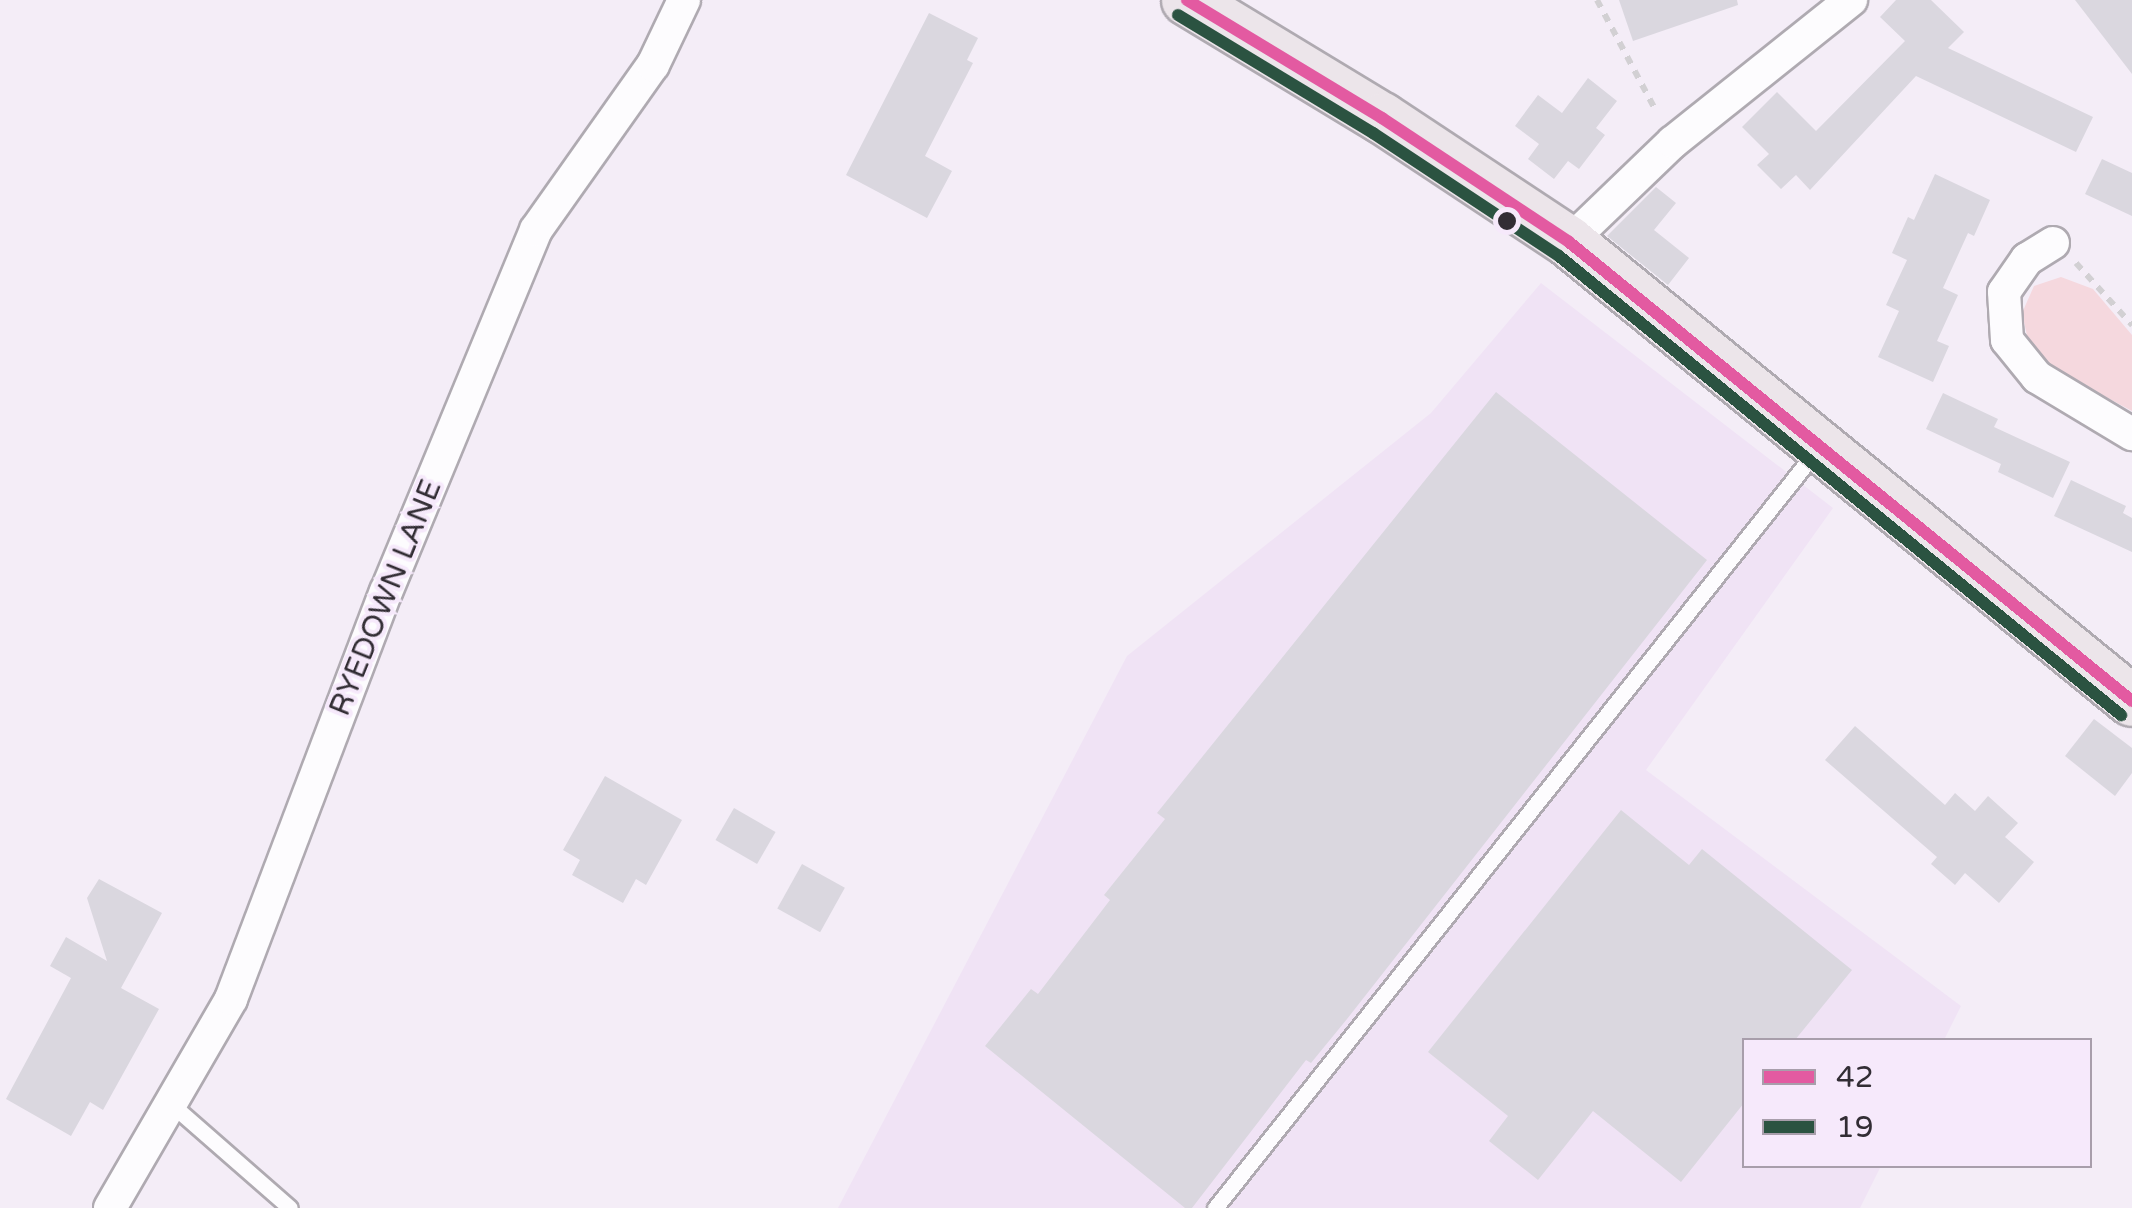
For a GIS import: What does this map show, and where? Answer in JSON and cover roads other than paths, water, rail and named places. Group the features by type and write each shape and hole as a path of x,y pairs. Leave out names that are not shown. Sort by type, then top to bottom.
{"main road":[{"path":"1187,0 1382,118 1568,242 2130,695"}],"street":[{"name":"RYEDOWN LANE","path":"110,1208 231,999 386,592 536,230 653,66 684,0"},
{"path":"1568,242 1673,142 1851,0"},
{"path":"2053,243 2026,259 2004,292 2008,340 2037,378 2132,434"}],"lane":[{"path":"1215,1208 1820,446"},
{"path":"170,1103 290,1208"}]}
